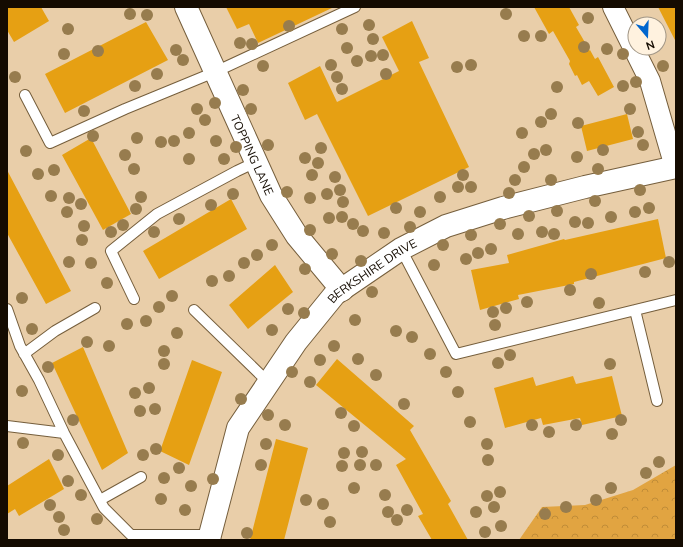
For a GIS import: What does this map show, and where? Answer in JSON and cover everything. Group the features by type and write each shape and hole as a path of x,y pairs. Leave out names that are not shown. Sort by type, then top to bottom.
{"street":[{"name":"TOPPING LANE","path":"186,7 271,195 297,236 342,290"},
{"path":"613,7 650,80 676,169"},
{"name":"BERKSHIRE DRIVE","path":"210,537 238,428 296,342 335,294 401,250 446,226 503,208 585,187 676,169"}],"lane":[{"path":"25,95 50,143 125,109 216,72 355,7"},
{"path":"134,299 111,251 157,214 256,162"},
{"path":"401,250 456,354 676,300"},
{"path":"24,354 55,331 95,308"},
{"path":"7,309 20,346 39,380 64,433 104,508 130,535 210,537"},
{"path":"194,310 269,383"},
{"path":"635,310 657,401"},
{"path":"7,426 64,433"},
{"path":"100,500 141,477"}],"green space":[{"path":"676,465 676,540 519,540 542,507 585,505 633,490"}],"building":[{"path":"7,7 41,7 49,21 14,42 7,30"},
{"path":"226,7 334,7 258,43 249,24 237,29"},
{"path":"534,7 569,7 579,25 576,27 595,59 598,57 614,87 598,96 589,81 582,85 577,75 575,76 569,64 570,61 553,31 549,34"},
{"path":"658,7 676,7 676,42 667,24 667,16 663,16"},
{"path":"412,21 429,58 419,62 469,167 368,216 317,114 305,120 288,83 320,66 337,102 399,71 382,37"},
{"path":"146,22 168,60 65,113 45,74"},
{"path":"627,114 633,139 587,151 581,126"},
{"path":"91,138 131,214 103,230 62,155"},
{"path":"7,170 71,291 46,304 7,233"},
{"path":"231,199 247,229 159,279 143,251"},
{"path":"658,219 666,258 574,282 574,284 518,295 519,299 480,310 471,270 509,263 507,255 564,239"},
{"path":"275,265 293,292 248,329 229,305"},
{"path":"83,347 128,453 102,470 52,363"},
{"path":"337,359 414,426 410,430 451,501 448,504 468,540 432,540 418,516 423,514 396,465 406,459 316,385"},
{"path":"192,360 222,372 189,465 160,451"},
{"path":"573,376 576,384 612,376 622,416 582,425 580,418 543,425 541,418 505,428 494,388 533,377 536,386"},
{"path":"276,439 308,448 284,540 250,540"},
{"path":"49,459 64,489 19,516 15,509 7,514 7,486"}]}
